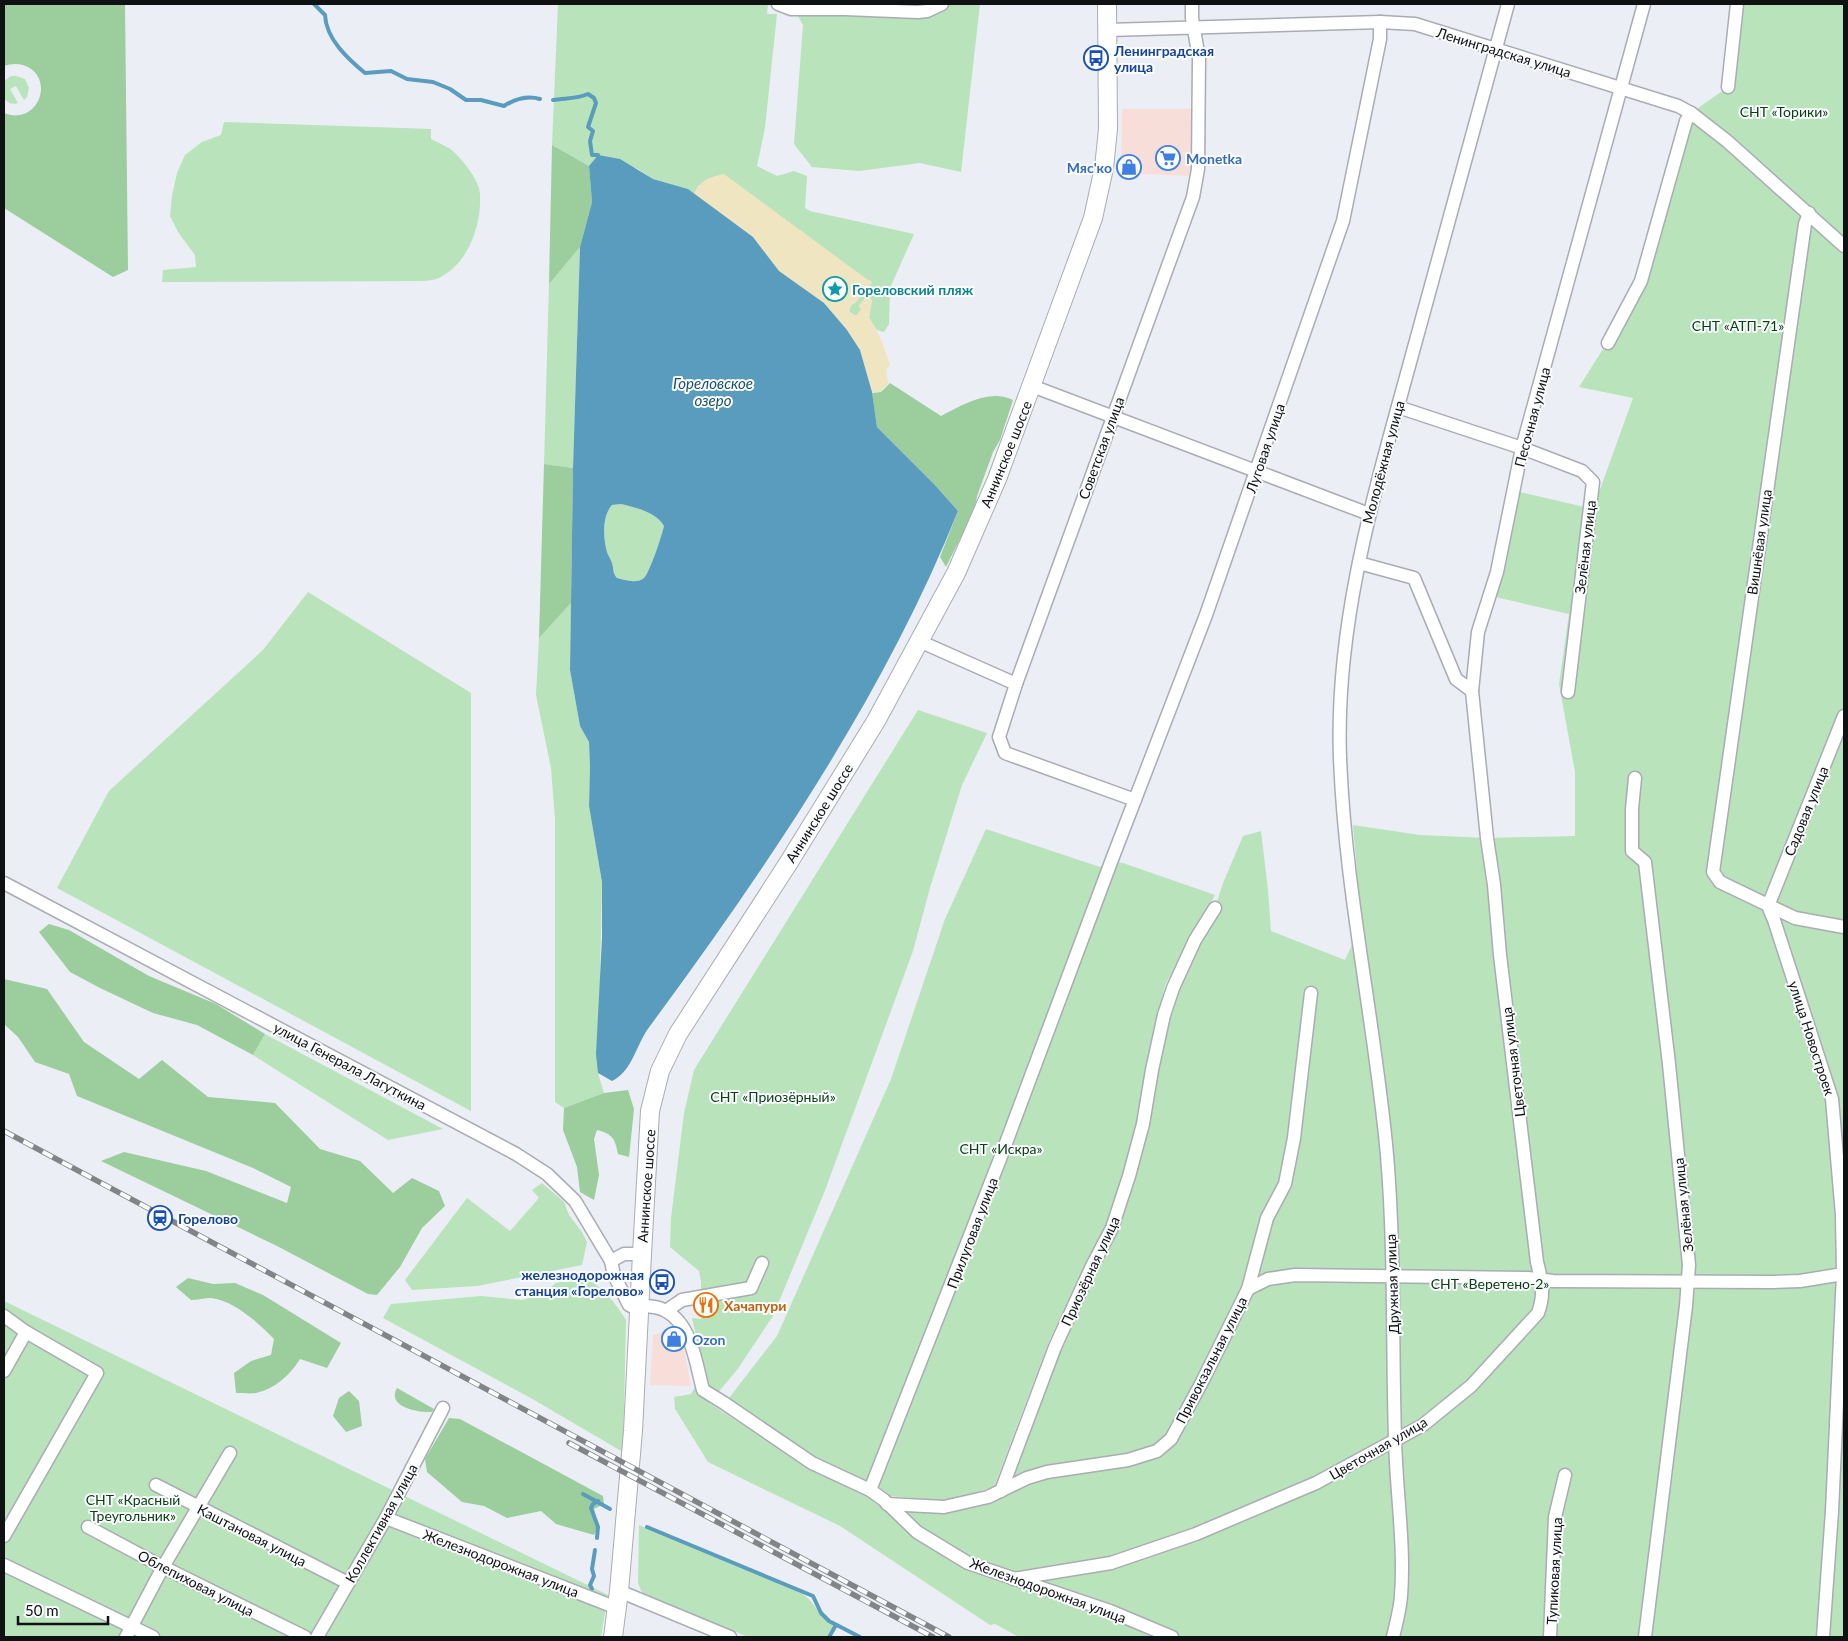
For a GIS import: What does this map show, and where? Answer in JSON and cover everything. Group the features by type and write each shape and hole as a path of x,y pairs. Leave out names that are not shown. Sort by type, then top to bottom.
{"main road":[{"name":"Аннинское шоссе","path":"613,1637 633,1431 650,1112 660,1071 678,1034 789,862 876,721 960,564 998,479 1093,218 1104,168 1108,129 1107,4"}],"street":[{"path":"778,4 791,9 845,8 918,12 927,11 942,4"},
{"name":"Советская улица","path":"1135,800 1005,753 999,737 1016,684 1193,198 1198,169 1199,58 1193,26 1192,4"},
{"name":"Молодёжная улица","path":"1358,932 1352,897 1340,757 1341,682 1351,606 1369,514 1508,4"},
{"name":"Песочная улица","path":"1487,838 1472,691 1478,632 1497,572 1522,448 1644,4"},
{"path":"1728,87 1737,4"},
{"name":"Ленинградская улица","path":"1108,30 1380,22 1415,24 1678,106 1691,113 1727,141 1844,246"},
{"name":"Луговая улица","path":"1111,862 1206,615 1343,221 1380,39 1380,22"},
{"path":"1608,343 1641,281 1686,121 1691,113"},
{"name":"Вишнёвая улица","path":"1768,906 1720,882 1713,872 1804,234 1809,213"},
{"path":"1032,386 1369,514"},
{"path":"1398,407 1522,448"},
{"name":"Зелёная улица","path":"1522,448 1582,471 1593,482 1568,692"},
{"path":"1359,564 1414,578 1456,679 1472,691"},
{"path":"920,641 1016,684"},
{"name":"Садовая улица","path":"1768,906 1844,716"},
{"name":"Зелёная улица","path":"1635,778 1632,809 1632,851 1645,862 1670,1073 1689,1265 1686,1306 1645,1637"},
{"name":"Цветочная улица","path":"1013,1578 1111,1563 1196,1534 1316,1483 1423,1425 1471,1386 1538,1313 1543,1299 1542,1280 1537,1262 1487,838"},
{"name":"Прилуговая улица","path":"870,1490 1000,1159 1111,862"},
{"name":"улица Генерала Лагуткина","path":"4,883 516,1154 547,1174 575,1201 611,1261 614,1275 629,1305 639,1308"},
{"path":"1768,906 1795,918 1844,927"},
{"name":"улица Новостроек","path":"1768,906 1832,1099 1842,1215 1843,1274 1832,1511 1823,1637"},
{"name":"Приозёрная улица","path":"1001,1491 1055,1347 1092,1266 1112,1228 1130,1176 1143,1124 1164,1015 1173,988 1195,940 1215,908"},
{"name":"Дружная улица","path":"1358,932 1387,1155 1393,1275 1395,1440 1401,1555 1401,1598 1393,1637"},
{"name":"Привокзальная улица","path":"887,1504 944,1507 988,1497 1027,1478 1047,1472 1128,1460 1157,1451 1170,1439 1202,1382 1248,1289 1267,1218 1285,1184 1294,1138 1311,993"},
{"path":"611,1261 624,1254 642,1254"},
{"path":"639,1308 655,1306 666,1311 682,1300 751,1288 762,1263"},
{"path":"1248,1289 1268,1279 1295,1275 1393,1275 1528,1278 1553,1281 1687,1282 1800,1281 1843,1274"},
{"name":"Железнодорожная улица","path":"666,1311 677,1319 689,1337 703,1390 812,1463 870,1490 917,1532 968,1563 1110,1611 1172,1637"},
{"path":"4,1316 26,1332 97,1373 4,1536"},
{"path":"4,1371 26,1332"},
{"name":"Коллективная улица","path":"317,1637 386,1518 442,1408"},
{"path":"129,1632 163,1568 230,1453"},
{"name":"Тупиковая улица","path":"1550,1637 1556,1517 1565,1475"},
{"name":"Каштановая улица","path":"156,1485 348,1583"},
{"name":"Железнодорожная улица","path":"386,1518 618,1600 730,1637"},
{"name":"Облепиховая улица","path":"88,1526 163,1568 305,1637"},
{"path":"4,1565 129,1632 153,1637"}],"shaded area":[{"path":"1122,109 1191,109 1191,176 1121,173"},
{"path":"668,1331 682,1338 691,1386 650,1385 653,1335"}],"green space":[{"path":"4,4 125,4 128,270 113,277 4,208 4,113 17,115 27,113 35,107 41,88 39,79 33,71 23,65 13,64 4,66"},
{"path":"558,4 768,4 767,14 777,14 765,128 757,166 777,176 794,171 807,176 805,208 810,211 914,234 890,288 889,324 884,332 877,330 869,318 872,300 860,307 861,310 857,315 849,311 851,305 855,303 872,282 699,185 694,194 688,189 653,179 638,169 598,155 589,166 552,145"},
{"path":"791,4 980,4 961,172 920,163 859,171 812,167 794,144 803,25"},
{"name":"СНТ «Веретено-2»","path":"1737,4 1844,4 1844,1637 1019,1637 995,1624 990,1625 840,1526 708,1462 675,1409 674,1397 691,1394 704,1371 692,1318 701,1319 701,1282 699,1271 670,1247 671,1218 684,1113 694,1070 918,710 987,733 962,785 930,888 913,951 824,1193 773,1316 737,1370 709,1403 816,1472 872,1499 909,1531 949,1558 1000,1581 1011,1579 968,1563 887,1504 944,1507 1001,1491 1112,1228 1164,1015 1215,908 1223,883 1243,836 1261,831 1271,931 1345,960 1358,932 1361,919 1353,825 1420,835 1487,838 1575,836 1575,772 1559,684 1569,614 1495,597 1520,492 1593,509 1633,398 1579,387 1605,346 1641,281 1691,113 1728,87"},
{"path":"11,76 25,79 29,88 27,97 24,100 16,86 10,89 18,103 16,104 8,102 4,98 4,81"},
{"path":"224,122 431,129 431,139 449,148 458,156 471,172 479,188 479,215 471,243 455,267 437,279 424,281 162,282 163,270 196,267 195,255 178,232 170,216 172,196 177,173 185,155 202,142 221,135"},
{"path":"552,145 589,166 592,202 580,247 549,284"},
{"path":"580,247 573,468 544,464 549,284"},
{"path":"890,383 941,416 976,399 995,396 1013,400 1000,440 993,452 977,496 975,509 946,567 940,557 958,511 877,427 872,393 881,392"},
{"path":"544,464 573,468 571,603 539,638"},
{"path":"621,504 651,514 661,521 664,526 649,569 644,578 638,581 617,578 607,553 604,534 606,515 612,505"},
{"path":"308,592 471,693 471,1111 57,888 109,791 263,650"},
{"path":"571,603 570,670 580,726 589,742 589,806 602,882 598,1073 604,1093 564,1108 555,1102 555,819 551,768 536,695 539,638"},
{"name":"СНТ «Искра»","path":"986,829 1100,867 1111,862 1123,863 1215,895 1165,985 1123,1189 1049,1341 994,1487 947,1501 890,1496 817,1459 729,1398 777,1336 891,1079 945,919"},
{"path":"49,924 69,930 149,976 216,1004 265,1034 253,1055 197,1025 153,1013 70,972 39,932"},
{"path":"4,979 47,989 84,1042 139,1079 162,1060 208,1097 275,1103 320,1149 360,1161 393,1193 412,1178 439,1191 445,1206 422,1228 400,1267 377,1295 368,1294 277,1246 101,1161 124,1152 206,1171 287,1203 291,1187 253,1168 77,1096 69,1074 35,1062 18,1037 4,1024"},
{"path":"265,1034 443,1129 388,1140 253,1055"},
{"path":"628,1090 634,1109 629,1157 618,1154 616,1144 610,1135 597,1130 594,1139 599,1175 594,1200 580,1192 577,1167 563,1130 564,1108 604,1093"},
{"path":"542,1183 564,1202 569,1215 587,1242 582,1265 477,1286 412,1290 405,1280 467,1198 510,1231 539,1198 532,1190"},
{"path":"584,1276 608,1296 626,1320 623,1452 529,1397 383,1318 391,1304 481,1296 522,1300 542,1295 556,1283"},
{"path":"188,1278 213,1284 235,1283 263,1295 341,1343 327,1368 300,1359 287,1376 276,1385 256,1393 236,1393 234,1373 251,1361 271,1355 274,1339 254,1320 228,1303 211,1298 191,1300 176,1287"},
{"name":"СНТ «Красный Треугольник»","path":"4,1301 608,1595 601,1637 4,1637"},
{"path":"397,1388 434,1409 432,1412 426,1412 406,1408 396,1400"},
{"path":"349,1391 359,1401 362,1426 346,1432 333,1416 339,1398"},
{"path":"449,1418 460,1419 603,1496 604,1504 594,1509 598,1528 594,1535 556,1524 541,1511 507,1518 484,1506 462,1502 427,1472 425,1459"},
{"path":"639,1525 800,1592 834,1625 826,1637 748,1637 642,1593 638,1583"}],"sand":[{"name":"Гореловский пляж","path":"724,174 872,283 855,303 851,305 849,311 853,315 857,315 861,310 859,305 868,295 872,300 869,318 876,329 890,366 886,369 888,383 881,392 872,392 860,350 847,330 824,303 779,271 753,237 694,194 706,180"}],"water":[{"name":"Гореловское озеро","path":"598,155 620,159 653,179 688,189 753,237 779,271 824,303 847,330 860,350 872,392 877,427 958,511 928,580 895,647 859,713 820,778 737,904 645,1033 630,1064 619,1077 612,1081 598,1073 596,1054 602,938 602,882 589,806 589,742 580,726 570,670 573,468 580,247 592,202 589,166","holes":["621,504 651,514 661,521 664,526 649,569 644,578 638,581 617,578 607,553 604,527 606,515 612,505"]}],"waterway":[{"path":"314,4 325,15 329,32 339,48 365,73 391,71 407,79 433,82 450,89 466,100 481,100 504,106 521,98 540,99"},
{"path":"553,100 575,98 588,94 594,98 596,103 588,127 593,131 590,141 592,155 598,155"},
{"path":"583,1494 610,1509"},
{"path":"597,1538 598,1527 591,1508 598,1501"},
{"path":"647,1527 813,1596 821,1613 829,1621 860,1637"},
{"path":"592,1589 590,1585 594,1576 592,1569 595,1550"},
{"path":"829,1637 836,1625"}],"railway":[{"path":"4,1131 949,1637"},
{"path":"569,1443 933,1637"}],"place":[{"name":"Ленинградская улица","path":"1096,58"},
{"name":"Monetka","path":"1168,158"},
{"name":"Мяс'ко","path":"1129,167"},
{"name":"Гореловский пляж","path":"835,289"},
{"name":"Горелово","path":"160,1218"},
{"name":"железнодорожная станция «Горелово»","path":"662,1282"},
{"name":"Хачапури","path":"706,1305"},
{"name":"Ozon","path":"674,1339"}],"park label":[{"name":"СНТ «Торики»","path":"1784,111"},
{"name":"СНТ «АТП-71»","path":"1738,325"},
{"name":"СНТ «Приозёрный»","path":"773,1096"}]}
